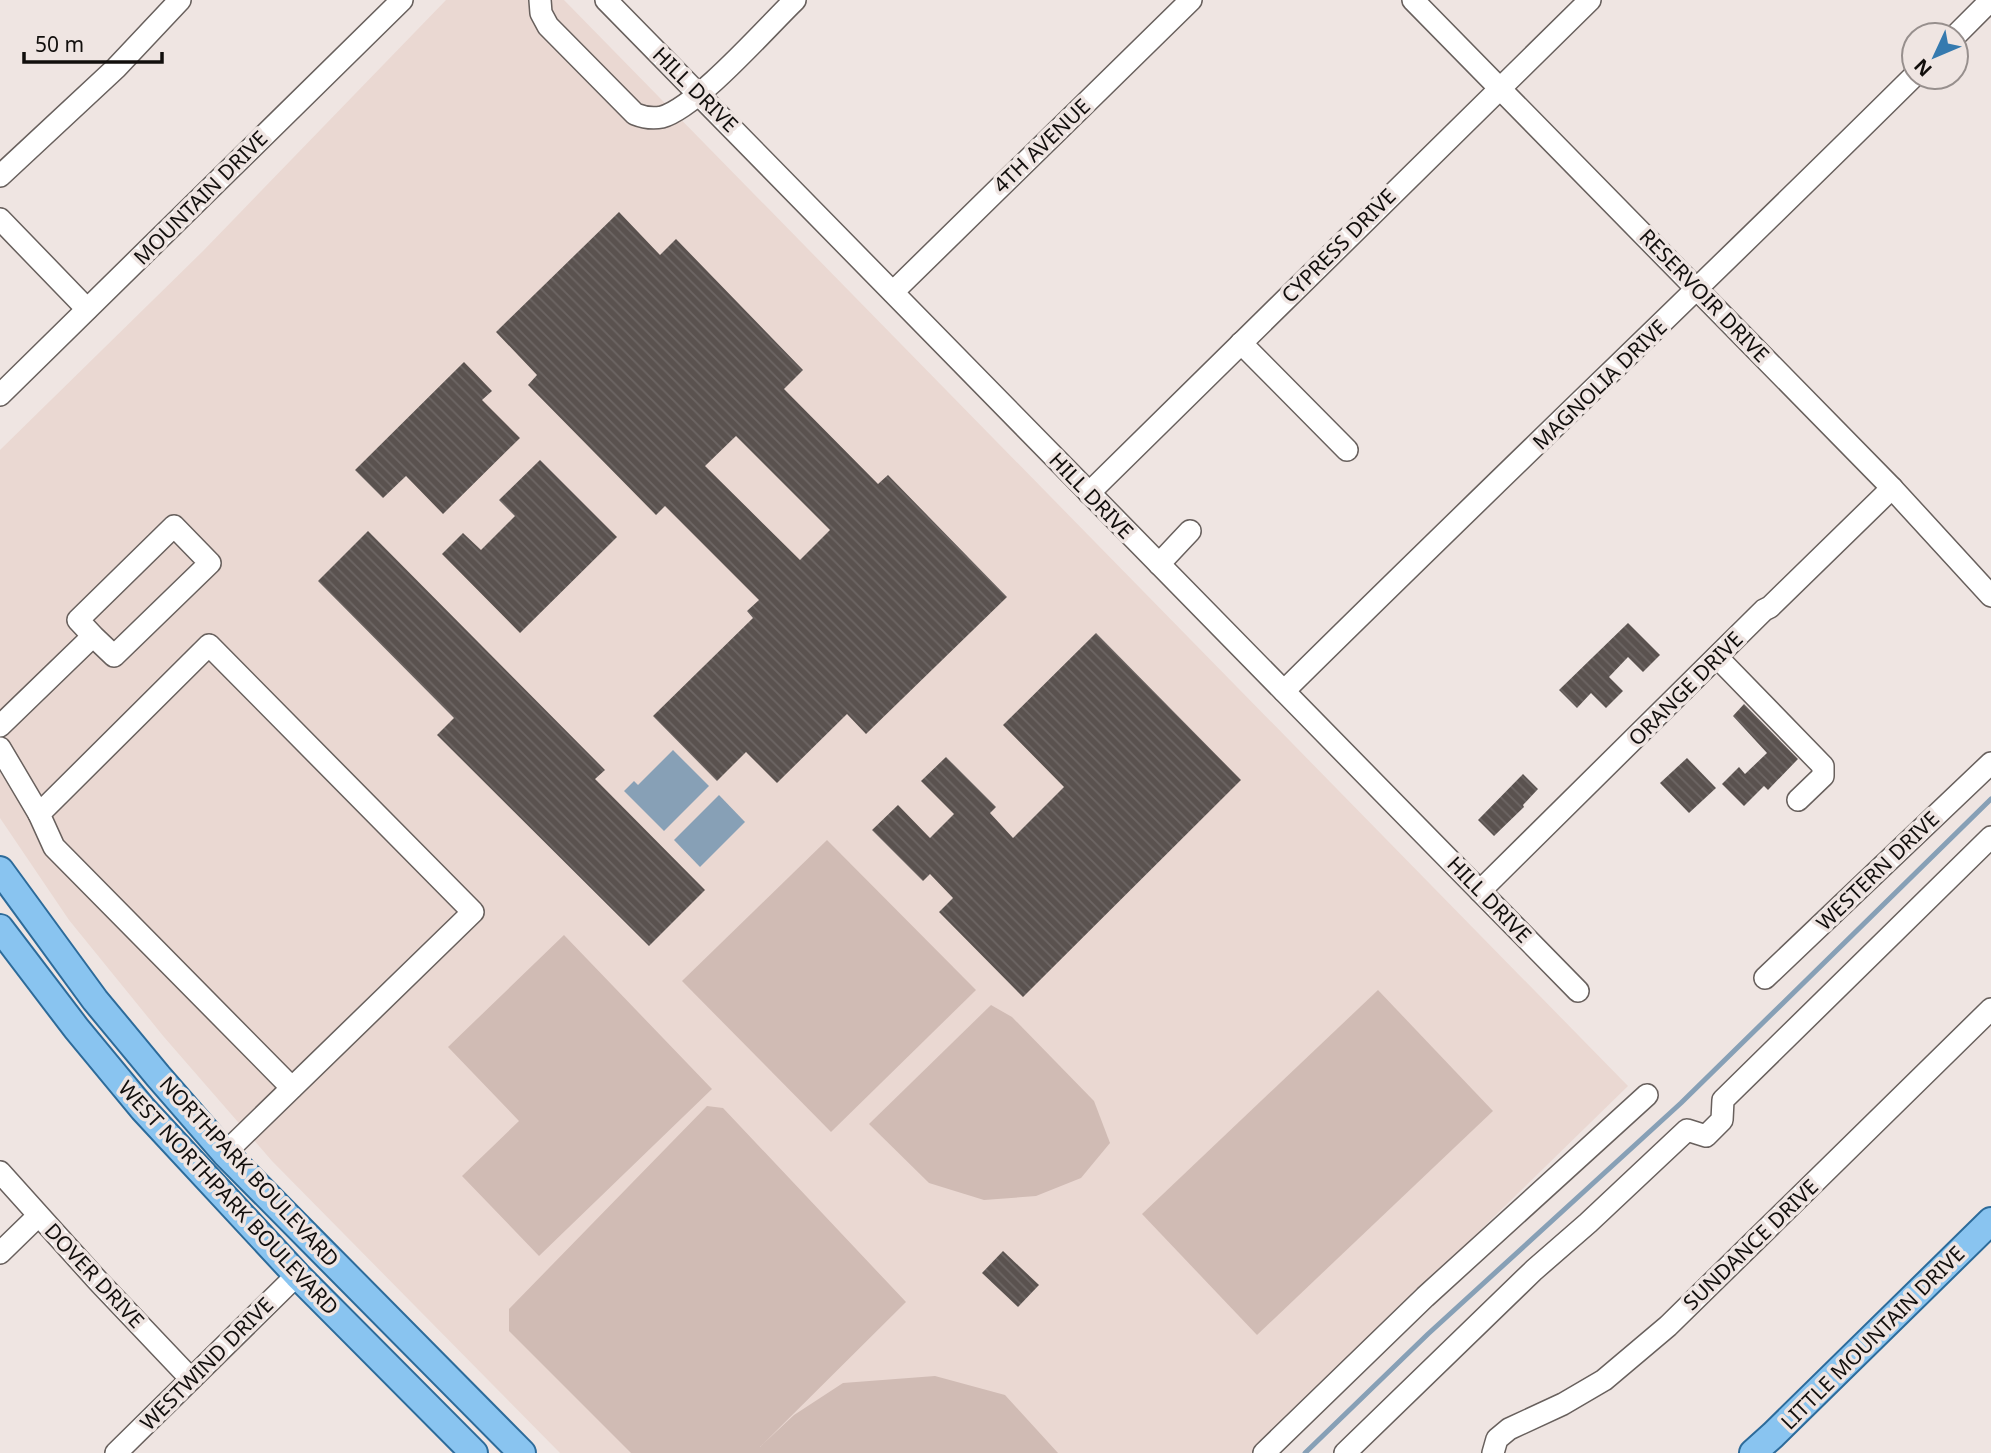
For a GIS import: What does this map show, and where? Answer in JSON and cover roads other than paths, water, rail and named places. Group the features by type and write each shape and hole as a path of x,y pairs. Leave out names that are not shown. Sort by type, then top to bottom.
{"main road":[{"name":"NORTHPARK BOULEVARD","path":"0,870 95,1000 225,1153 523,1453"},
{"name":"WEST NORTHPARK BOULEVARD","path":"0,928 143,1110 298,1275 474,1453"},
{"name":"LITTLE MOUNTAIN DRIVE","path":"1753,1453 1991,1221"}],"street":[{"path":"0,177 116,68 180,0"},
{"name":"MOUNTAIN DRIVE","path":"0,395 402,0"},
{"path":"540,0 541,13 548,26 635,114 646,118 659,118 699,95 795,0"},
{"name":"HILL DRIVE","path":"606,0 1578,990"},
{"name":"4TH AVENUE","path":"892,292 1191,0"},
{"name":"RESERVOIR DRIVE","path":"1413,0 1892,488 1991,596"},
{"name":"CYPRESS DRIVE","path":"1089,493 1590,0"},
{"path":"1970,21 1991,0"},
{"name":"MAGNOLIA DRIVE","path":"1284,691 1456,521 1698,290 1900,90"},
{"path":"0,219 88,309"},
{"path":"1241,343 1347,450"},
{"name":"ORANGE DRIVE","path":"1480,891 1892,488"},
{"path":"174,526 210,563 114,656 93,636 78,620 174,526"},
{"path":"1159,564 1190,531"},
{"path":"0,726 93,636"},
{"path":"38,814 209,645 473,912 225,1153"},
{"path":"1717,657 1823,766 1823,776 1798,800"},
{"path":"0,748 54,847 292,1087"},
{"name":"WESTERN DRIVE","path":"1765,978 1991,763"},
{"path":"1345,1453 1534,1270 1688,1129 1706,1136 1722,1120 1723,1100 1991,837"},
{"name":"SUNDANCE DRIVE","path":"1493,1453 1497,1439 1509,1429 1563,1404 1604,1380 1668,1326 1991,1009"},
{"path":"1264,1453 1425,1297 1647,1095"},
{"name":"DOVER DRIVE","path":"0,1172 191,1379"},
{"path":"0,1253 38,1216"},
{"name":"WESTWIND DRIVE","path":"116,1453 298,1275"}],"water":[{"path":"673,750 709,786 664,831 624,791 634,781 638,785"},
{"path":"719,795 745,822 700,867 674,840"}],"waterway":[{"path":"1305,1453 1428,1334 1681,1103 1991,799"}]}
